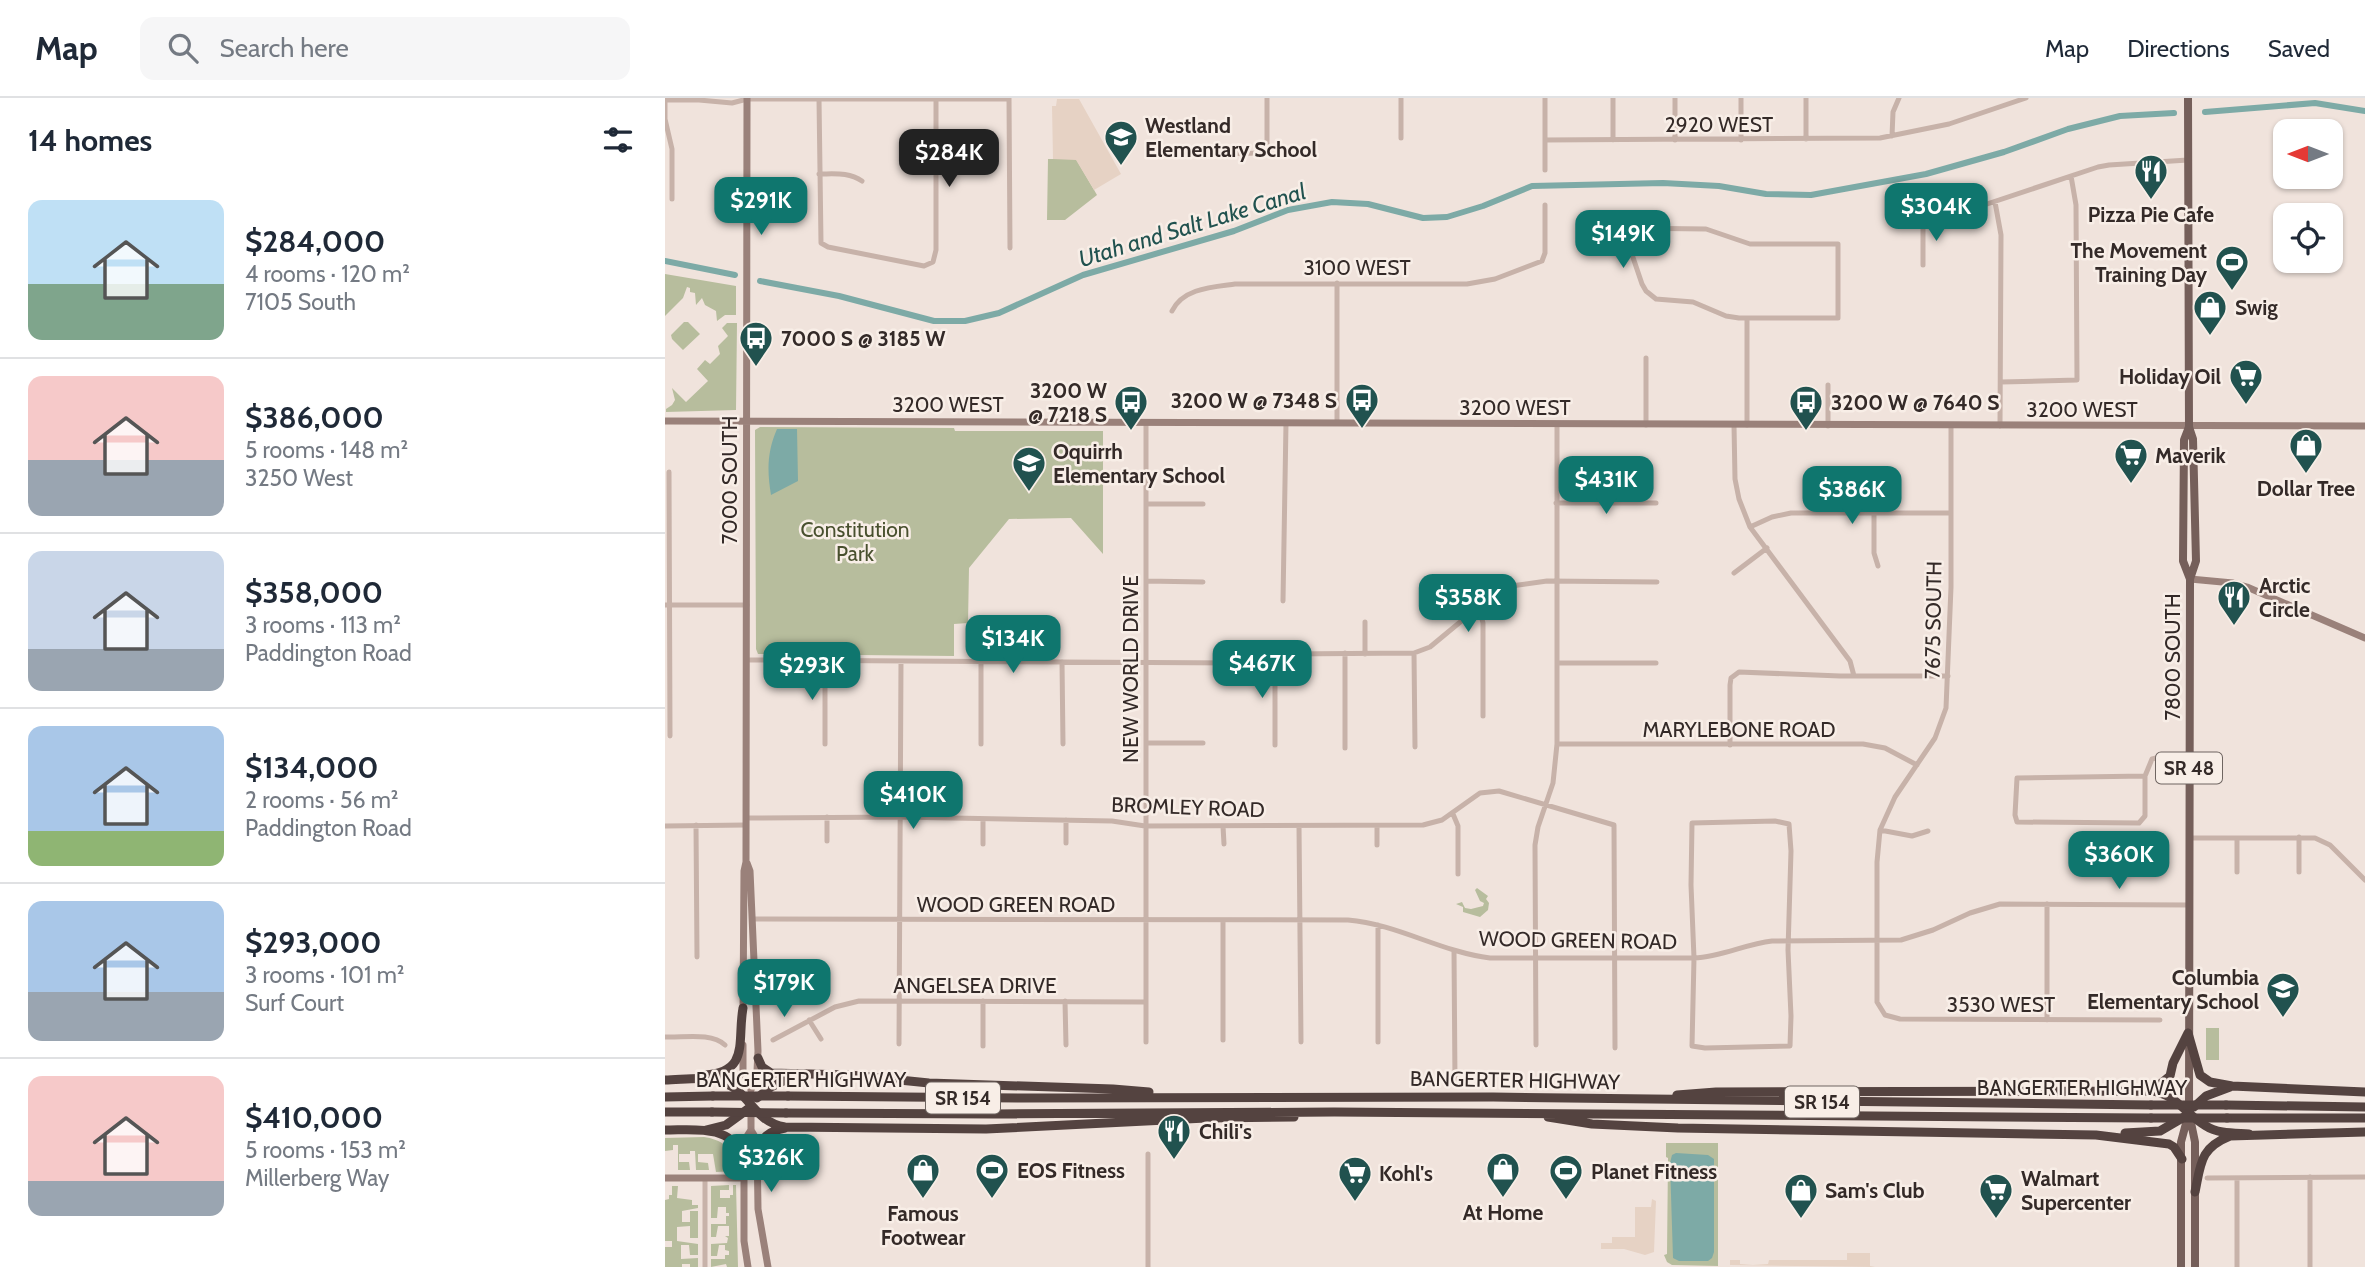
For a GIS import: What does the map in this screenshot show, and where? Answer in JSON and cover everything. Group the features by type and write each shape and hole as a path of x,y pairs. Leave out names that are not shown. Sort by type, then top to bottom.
{"highway":[{"path":"684,1080 723,1073 732,1067 738,1054 743,1007"},
{"path":"2188,1033 2200,1075 2210,1082 2232,1086 2365,1092"},
{"path":"2152,1091 2170,1076 2173,1063 2188,1033"},
{"path":"758,1058 763,1069 771,1073 929,1083 1113,1089 1182,1096"},
{"path":"706,1130 726,1125 778,1083 804,1075"},
{"path":"665,1080 723,1082 733,1087 767,1121 790,1127 986,1129 1206,1118 1291,1118 1334,1112"},
{"path":"2096,1135 2161,1131 2189,1113 2206,1096 2232,1086"},
{"path":"1623,1099 1716,1092 2152,1091 2170,1097 2215,1131 2249,1135"},
{"name":"BANGERTER HIGHWAY","path":"665,1097 1182,1096 2365,1107"},
{"name":"BANGERTER HIGHWAY","path":"665,1112 1334,1112 2365,1118"},
{"path":"1527,1113 1592,1124 1678,1128 2096,1135 2164,1143 2174,1147 2182,1158"},
{"path":"757,1153 760,1142 767,1135 790,1127"},
{"path":"665,1130 719,1132 738,1146 744,1156"},
{"path":"2195,1192 2202,1158 2207,1150 2216,1142 2231,1136 2365,1132"}],"main road":[{"name":"7800 SOUTH","path":"2188,98 2189,426 2184,440 2183,561 2190,579 2188,1033 2189,1113 2195,1142 2195,1267"},
{"name":"7800 SOUTH","path":"2181,1267 2181,1142 2189,1113"}],"street":[{"path":"671,199 668,174 672,149 665,119 666,99 735,103 746,98 1009,98 1010,248"},
{"name":"7000 SOUTH","path":"746,98 747,660 743,1071 751,1088"},
{"path":"1187,150 1193,154 1268,153 1267,98"},
{"path":"1401,98 1401,138"},
{"path":"1545,98 1545,170"},
{"path":"1613,98 1613,140"},
{"path":"1675,98 1675,140"},
{"path":"1741,98 1741,139"},
{"path":"1806,98 1806,139"},
{"path":"1892,136 1893,112 1899,98"},
{"name":"2920 WEST","path":"1545,140 1870,139 1949,124 2026,98"},
{"path":"819,99 821,243 828,247 918,266 929,265 936,250 936,99"},
{"path":"1923,265 1923,222 2109,165 2188,160"},
{"path":"819,174 846,174 862,181"},
{"path":"2001,382 2077,380 2076,205 2071,176"},
{"path":"1995,202 2001,235 2000,426"},
{"name":"3100 WEST","path":"1172,311 1182,297 1216,287 1257,283 1481,282 1537,263 1544,257 1545,205"},
{"path":"1622,228 1706,229 1750,244 1838,244 1838,318 1747,318 1726,316 1693,302 1663,301 1651,296 1642,284 1622,228"},
{"path":"1337,283 1337,423"},
{"path":"1747,318 1747,425"},
{"path":"1646,358 1646,425"},
{"path":"1828,385 1828,426"},
{"name":"3200 WEST","path":"665,421 2365,426"},
{"name":"NEW WORLD DRIVE","path":"1146,422 1146,1042"},
{"path":"1283,601 1286,423"},
{"path":"1536,1045 1535,845 1556,768 1557,744 1557,424"},
{"path":"1734,425 1735,479 1739,499 1750,527 1850,661 1854,676"},
{"name":"7675 SOUTH","path":"1880,830 1895,797 1935,738 1942,723 1948,692 1951,426"},
{"path":"669,472 667,605 670,736"},
{"path":"1556,503 1656,503"},
{"path":"1146,504 1203,504"},
{"path":"1750,527 1772,517 1791,513 1951,513"},
{"path":"1874,513 1874,553 1878,566"},
{"path":"1734,573 1766,548"},
{"path":"2190,579 2247,587 2365,638"},
{"path":"1146,581 1203,582"},
{"path":"747,660 1238,663 1275,655 1414,653 1430,647 1479,607 1511,586 1534,581 1657,582"},
{"path":"667,605 747,605"},
{"path":"1479,607 1483,623 1483,716"},
{"path":"1365,622 1365,654"},
{"path":"1345,653 1345,748"},
{"path":"1414,653 1415,747"},
{"path":"1275,655 1275,744"},
{"path":"825,660 825,744"},
{"path":"899,1044 901,661"},
{"path":"981,662 981,744"},
{"path":"1062,662 1063,744"},
{"path":"1557,663 1656,663"},
{"path":"1730,744 1730,685 1735,674 1742,671 1854,676 1948,676"},
{"path":"1146,743 1203,743"},
{"name":"MARYLEBONE ROAD","path":"1557,744 1873,745 1898,753 1917,765"},
{"path":"2145,776 2017,778 2017,822 2139,823 2144,819 2145,776 2149,764 2156,757 2189,756"},
{"name":"BROMLEY ROAD","path":"665,826 827,817 1112,821 1145,826 1423,825 1442,820 1481,793 1492,790 1614,825 1614,957"},
{"path":"1453,814 1458,826 1458,874"},
{"path":"827,817 827,841"},
{"path":"983,820 983,844"},
{"path":"1066,820 1066,843"},
{"path":"1775,821 1789,824 1791,851 1788,940 1790,1046 1705,1048 1692,1045 1692,823 1775,821"},
{"path":"696,825 697,957"},
{"path":"1223,826 1224,844"},
{"path":"1300,826 1301,1042"},
{"path":"1377,826 1377,845"},
{"path":"1878,940 1880,830 1912,835 1928,831"},
{"path":"2299,837 2299,873"},
{"path":"2189,838 2315,838 2325,842 2365,880"},
{"path":"2237,838 2237,872"},
{"name":"7000 SOUTH","path":"746,862 750,871 758,1058 751,1088 751,1130 744,1142 744,1241 748,1267"},
{"name":"WOOD GREEN ROAD","path":"751,919 1347,920 1378,926 1472,956 1490,958 1694,957 1716,956 1761,942 1913,937 1985,907 2000,904 2190,905"},
{"path":"2046,1020 2047,904"},
{"path":"1223,920 1223,1040"},
{"path":"1378,926 1378,1042"},
{"name":"3530 WEST","path":"1878,940 1877,1002 1885,1015 1900,1019 2160,1020"},
{"path":"1454,950 1455,1083"},
{"path":"1614,957 1615,1048"},
{"path":"983,1001 983,1046"},
{"path":"1066,1001 1066,1045"},
{"name":"ANGELSEA DRIVE","path":"773,1040 835,1007 851,1002 1146,1002"},
{"path":"809,1020 821,1039"},
{"path":"665,1037 711,1038 720,1040 725,1045"},
{"name":"7000 SOUTH","path":"751,1130 757,1140 758,1209 768,1267"},
{"path":"1147,1267 1148,1154"},
{"path":"2309,1267 2310,1177"},
{"path":"2207,1178 2365,1177"},
{"path":"665,1178 743,1178"},
{"path":"705,1178 705,1267"},
{"path":"2237,1178 2237,1267"}],"green space":[{"path":"1048,159 1076,159 1097,195 1065,220 1047,220"},
{"path":"665,274 736,286 736,315 725,315 717,321 716,311 705,305 702,298 696,305 695,293 690,292 687,287 683,298 665,316"},
{"path":"684,322 688,322 700,334 683,350 671,335"},
{"path":"727,323 737,323 736,410 666,412 675,400 672,388 686,402 708,381 697,369 705,360 710,364 720,354 718,346 728,336 722,328"},
{"name":"Constitution Park","path":"760,427 1103,431 1103,554 1071,518 1009,519 969,568 968,623 954,624 954,656 758,654 755,430"},
{"path":"1477,888 1488,896 1486,899 1489,903 1488,910 1480,917 1463,912 1463,907 1456,904 1462,902 1465,908 1471,909 1483,906 1484,903 1480,901 1475,890"},
{"path":"2206,1028 2219,1028 2219,1060 2206,1060"},
{"path":"704,1137 717,1140 728,1147 735,1158 736,1171 716,1172 713,1154 698,1154 698,1162 708,1163 709,1170 696,1170 695,1151 679,1154 679,1162 689,1162 690,1170 678,1170 678,1145 673,1145 673,1150 665,1151 665,1138"},
{"path":"1666,1143 1718,1143 1718,1266 1672,1265 1664,1255 1667,1254"},
{"path":"729,1185 729,1190 720,1190 720,1198 730,1198 730,1195 733,1195 733,1185 736,1185 738,1267 727,1267 726,1264 711,1267 711,1259 725,1259 725,1255 729,1255 725,1245 719,1245 717,1256 711,1256 711,1244 727,1243 728,1238 725,1236 729,1236 729,1226 718,1226 716,1237 711,1237 711,1224 726,1224 726,1216 729,1216 729,1213 726,1213 726,1207 718,1207 717,1218 711,1218 711,1186"},
{"path":"672,1186 678,1186 677,1198 692,1200 692,1205 698,1205 698,1208 682,1211 682,1222 690,1222 690,1211 698,1211 698,1238 690,1238 690,1226 677,1227 677,1241 698,1244 698,1255 690,1255 689,1245 681,1245 681,1259 698,1258 698,1267 682,1264 682,1267 665,1267 665,1247 672,1247 672,1241 665,1241 665,1200 672,1195"}],"shaded area":[{"path":"1057,99 1079,99 1121,174 1094,190 1076,160 1053,159 1052,106 1056,106"},
{"path":"1652,1199 1656,1201 1654,1252 1645,1255 1624,1249 1601,1249 1601,1243 1612,1243 1612,1237 1635,1237 1635,1207 1651,1207"},
{"path":"1847,1253 1870,1253 1870,1266 1875,1267 1730,1265 1730,1260 1740,1260 1740,1264 1753,1265 1768,1264 1769,1260 1847,1260"}],"water":[{"path":"777,429 797,429 798,481 771,495 769,462"},
{"path":"1672,1155 1708,1155 1714,1159 1714,1252 1708,1261 1679,1261 1673,1258 1670,1163"}],"waterway":[{"name":"Utah and Salt Lake Canal","path":"2205,112 2315,103 2365,111"},
{"name":"Utah and Salt Lake Canal","path":"760,281 839,296 934,321 965,321 999,313 1083,275 1234,231 1288,210 1332,202 1368,204 1423,218 1447,217 1532,186 1663,183 1719,186 1766,194 1811,195 1926,174 2004,152 2068,129 2120,116 2174,113"},
{"name":"Utah and Salt Lake Canal","path":"665,261 735,275"}],"place":[{"name":"Westland Elementary School","path":"1121,167"},
{"name":"Pizza Pie Cafe","path":"2151,201"},
{"name":"The Movement Training Day","path":"2232,292"},
{"name":"Swig","path":"2210,337"},
{"name":"7000 S @ 3185 W","path":"756,368"},
{"name":"Holiday Oil","path":"2246,406"},
{"name":"3200 W @ 7348 S","path":"1362,430"},
{"name":"3200 W @ 7218 S","path":"1131,432"},
{"name":"3200 W @ 7640 S","path":"1806,432"},
{"name":"Dollar Tree","path":"2306,475"},
{"name":"Maverik","path":"2131,485"},
{"name":"Oquirrh Elementary School","path":"1029,493"},
{"name":"Arctic Circle","path":"2234,627"},
{"name":"Columbia Elementary School","path":"2283,1019"},
{"name":"Chili's","path":"1174,1161"},
{"name":"At Home","path":"1503,1199"},
{"name":"Famous Footwear","path":"923,1200"},
{"name":"EOS Fitness","path":"992,1200"},
{"name":"Planet Fitness","path":"1566,1201"},
{"name":"Kohl's","path":"1355,1203"},
{"name":"Sam's Club","path":"1801,1220"},
{"name":"Walmart Supercenter","path":"1996,1220"}]}
